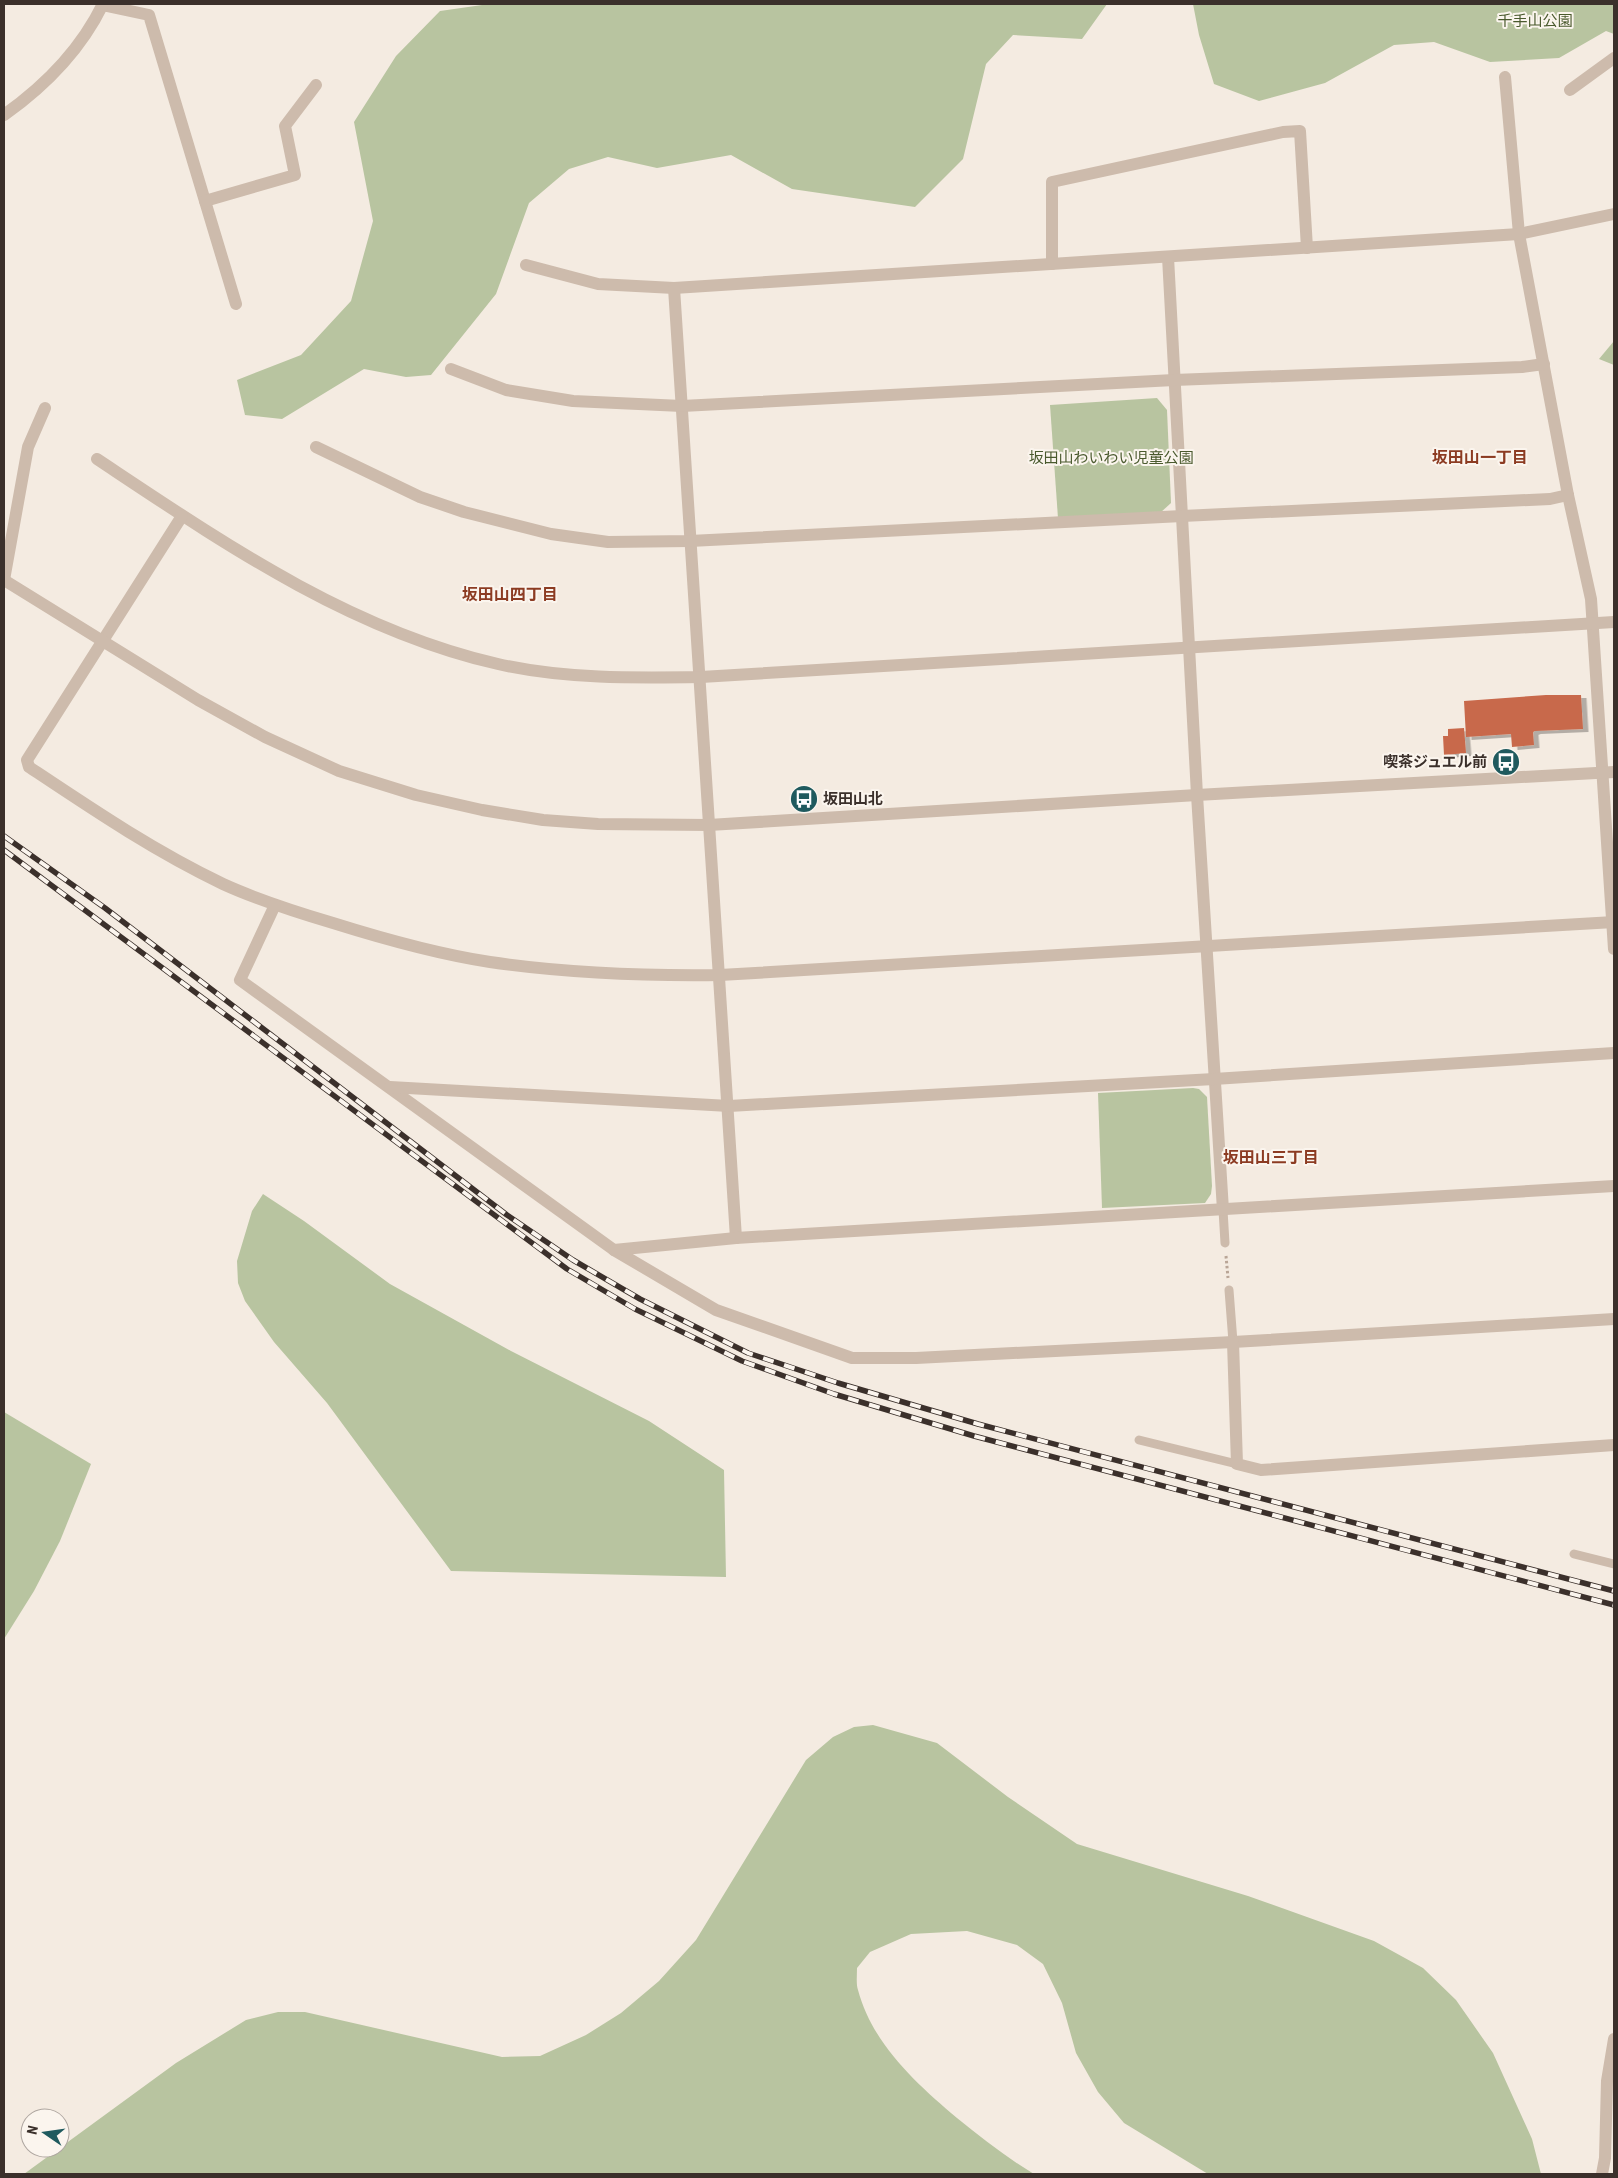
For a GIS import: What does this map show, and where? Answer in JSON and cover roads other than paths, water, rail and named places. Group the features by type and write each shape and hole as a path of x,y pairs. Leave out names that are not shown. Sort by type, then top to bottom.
{"street":[{"path":"4,114 42,84 68,57 87,32 102,4 149,15 236,304"},
{"path":"1570,90 1614,58"},
{"path":"1505,77 1520,234 1568,495 1591,598 1609,773 1614,949"},
{"path":"205,201 295,175 285,126 316,84"},
{"path":"1052,264 1052,182 1283,132 1300,131 1307,248"},
{"path":"526,265 598,284 674,288 1520,234 1614,214"},
{"path":"1168,257 1196,795 1223,1210"},
{"path":"674,288 729,1106 736,1238"},
{"path":"451,369 506,390 573,401 682,406 1174,380 1522,367 1544,364"},
{"path":"45,408 28,447 4,580 103,639 198,700 265,737 340,771 416,795 482,810 543,820 598,824 709,825 1196,795 1609,773"},
{"path":"316,447 420,497 464,512 551,534 608,542 690,541 1550,499 1568,495"},
{"path":"96,459 182,516 300,587 366,620 432,645 498,664 559,674 623,678 701,677 1614,622"},
{"path":"182,516 27,760 29,768 115,825 169,857 224,884 275,905 390,941 489,962 575,971 652,976 720,975 1614,922"},
{"path":"275,905 240,980 614,1250 716,1310 852,1358 926,1357 1233,1342 1614,1319"},
{"path":"390,1087 729,1106 1214,1079 1614,1053"},
{"path":"614,1250 736,1238 1614,1186"},
{"path":"1233,1342 1237,1464 1260,1470 1614,1445"},
{"path":"1602,2174 1605,2158 1607,2080 1614,2039"}],"lane":[{"path":"1223,1210 1225,1243"},
{"path":"1229,1290 1233,1342"},
{"path":"1139,1440 1237,1464"},
{"path":"1574,1554 1614,1564"}],"railway":[{"path":"4,836 105,908 507,1215 573,1260 640,1299 748,1353 838,1383 978,1424 1614,1591"},
{"path":"4,850 567,1269 635,1309 742,1361 834,1394 974,1436 1614,1605"}],"place":[{"name":"喫茶ジュエル前","path":"1506,762"},
{"name":"坂田山北","path":"804,799"}],"district":[{"name":"坂田山一丁目","path":"1480,457"},
{"name":"坂田山四丁目","path":"510,594"},
{"name":"坂田山三丁目","path":"1271,1157"}],"park label":[{"name":"千手山公園","path":"1535,21"},
{"name":"坂田山わいわい児童公園","path":"1111,458"}]}
